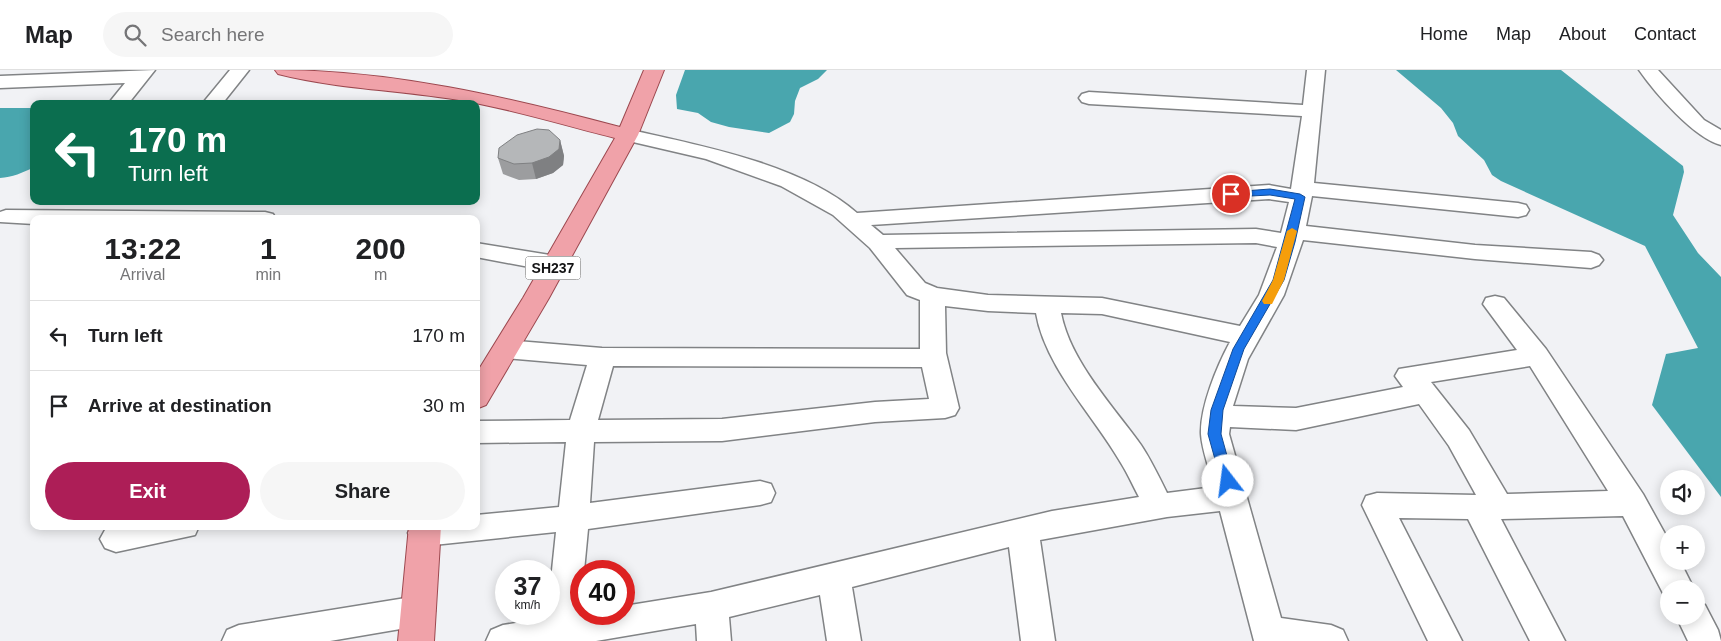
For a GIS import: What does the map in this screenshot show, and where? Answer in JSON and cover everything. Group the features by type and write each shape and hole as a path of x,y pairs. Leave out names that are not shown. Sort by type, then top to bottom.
{"main road":[{"path":"284,70 305,75 459,94 505,103 627,135"},
{"name":"SH237","path":"480,391 556,264 627,135 654,70"},
{"path":"417,626 424,530"}],"street":[{"path":"215,100 240,70"},
{"path":"1316,70 1301,192 1291,237 1278,280 1232,365 1216,416 1215,434 1270,636 1331,641"},
{"path":"1648,70 1697,124 1721,139"},
{"path":"0,82 143,74"},
{"path":"121,100 143,74"},
{"path":"1088,98 1312,111"},
{"path":"627,135 712,154 789,181 841,210 878,243 916,289 933,296 988,303 1102,306 1246,336"},
{"path":"852,220 913,214 1270,192 1361,196 1518,210"},
{"path":"36,215 128,209 215,215"},
{"path":"6,217 30,215"},
{"path":"878,243 1072,237 1256,236 1291,237 1591,260"},
{"path":"480,251 556,264"},
{"path":"480,432 722,430 875,412 945,408 932,358 930,327 933,296"},
{"path":"1047,304 1052,332 1086,390 1132,455 1159,506"},
{"path":"1495,304 1537,356 1632,503 1673,580"},
{"path":"506,349 602,357 932,358"},
{"path":"1537,356 1408,376 1426,393 1459,438 1548,641"},
{"path":"563,631 581,432 602,357"},
{"path":"1216,416 1296,419 1426,393"},
{"path":"480,525 573,518 760,493"},
{"path":"502,641 711,607 1052,524 1159,506 1232,497"},
{"path":"1445,641 1377,506 1488,507 1632,503"},
{"path":"116,540 165,530"},
{"path":"1023,532 1038,641"},
{"path":"834,577 844,641"},
{"path":"711,607 714,641"},
{"path":"1698,625 1706,641"},
{"path":"239,641 417,626"}],"water":[{"path":"685,70 827,70 818,79 800,88 795,101 794,114 790,122 769,133 729,127 711,122 698,113 677,109 676,95"},
{"path":"1396,70 1561,70 1683,166 1684,172 1673,215 1698,253 1721,277 1721,497 1705,476 1705,470 1701,470 1652,405 1666,354 1698,348 1645,246 1501,181 1492,175 1484,160 1458,136 1453,123 1441,108"},
{"path":"0,108 30,108 30,169 9,177 0,178"}],"building":[{"path":"537,129 549,130 560,140 559,149 549,157 532,163 514,164 498,158 499,148 517,135"}],"slow traffic":[{"path":"1268,301 1278,280 1289,247 1292,231"}],"route":[{"path":"1228,481 1215,434 1217,410 1238,349 1264,308 1278,280 1290,242 1300,197 1270,192 1231,194"}]}
